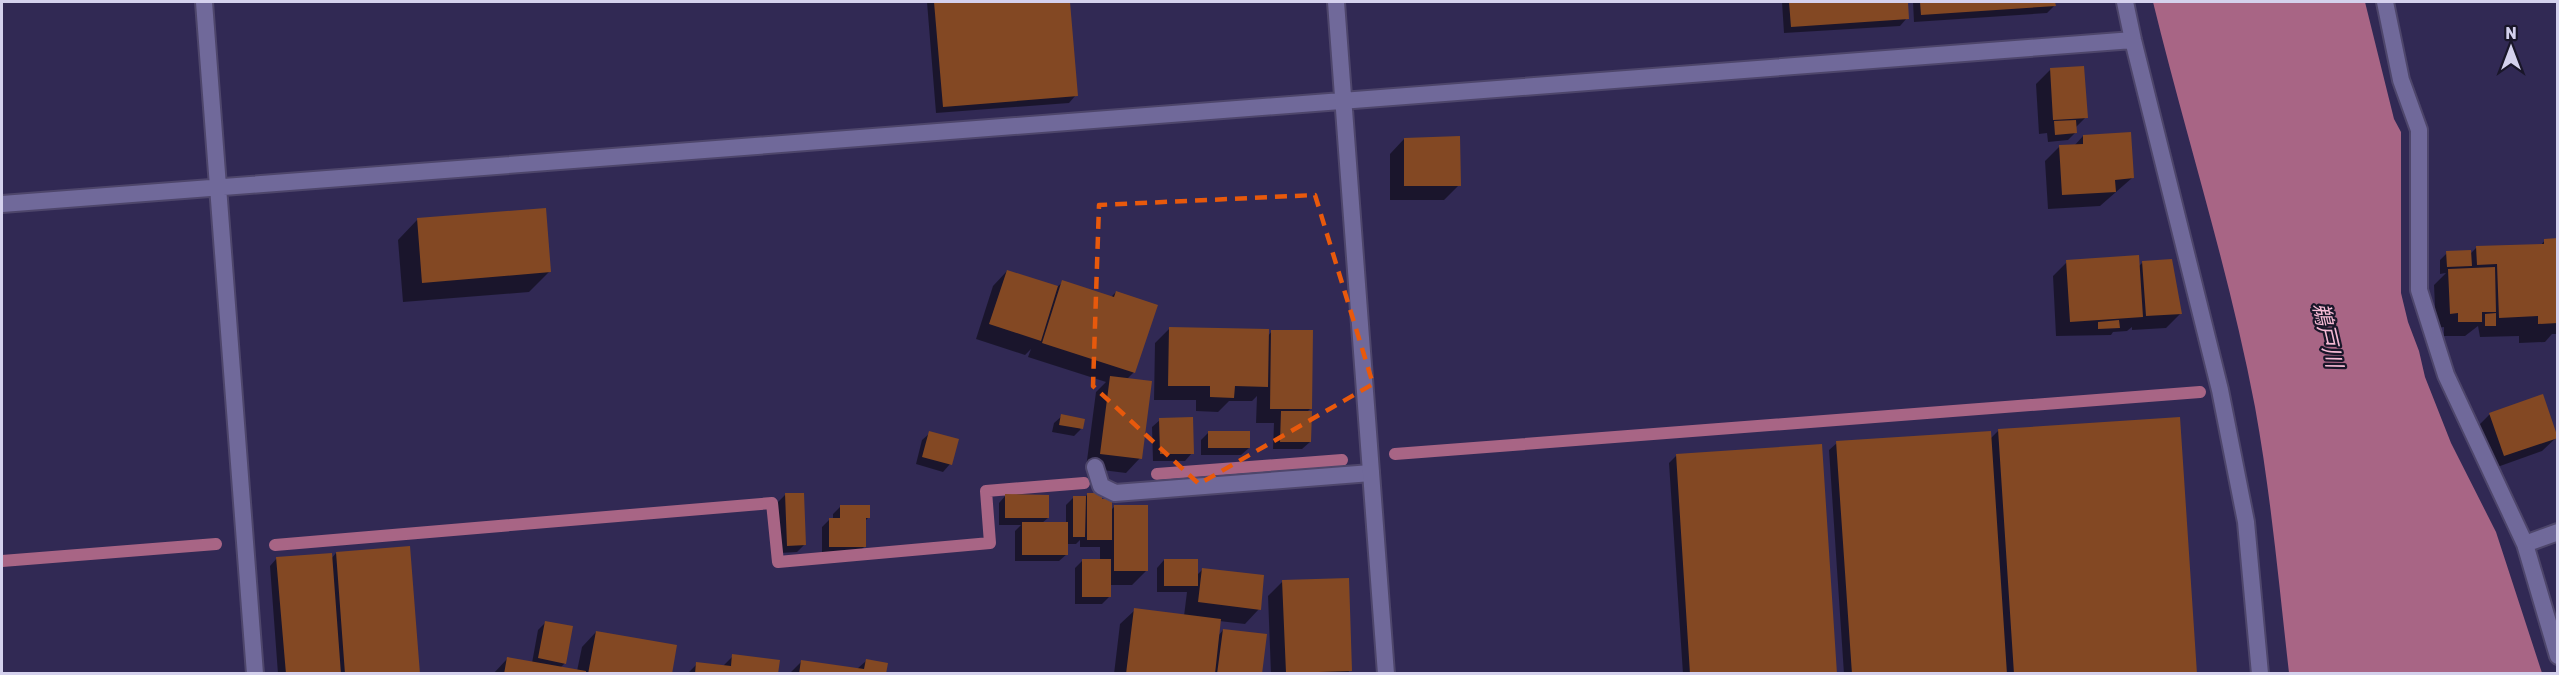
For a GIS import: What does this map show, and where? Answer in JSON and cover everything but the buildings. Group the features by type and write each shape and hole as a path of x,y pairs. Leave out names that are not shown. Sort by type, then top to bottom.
{"street":[{"path":"204,2 255,674"},
{"path":"1336,2 1386,674"},
{"path":"2125,2 2223,401 2246,522 2260,674"},
{"path":"2385,2 2401,80 2419,130 2419,290 2446,375 2526,544 2558,656"},
{"path":"2,204 2133,40"},
{"path":"1095,467 1101,486 1115,493 1371,473"},
{"path":"2526,544 2558,532"}],"highlighted area":[{"path":"1315,195 1373,384 1199,484 1093,386 1099,205"}],"water":[{"name":"鵜戸川","path":"2153,2 2365,2 2394,119 2401,132 2401,293 2408,322 2419,351 2425,377 2451,443 2496,532 2542,673 2289,673 2261,440 2245,356"}],"waterway":[{"path":"1395,454 2200,392"},
{"path":"1157,474 1342,460"},
{"path":"275,545 772,503 778,562 990,543 986,491 1084,483"},
{"path":"2,561 216,544"}]}
